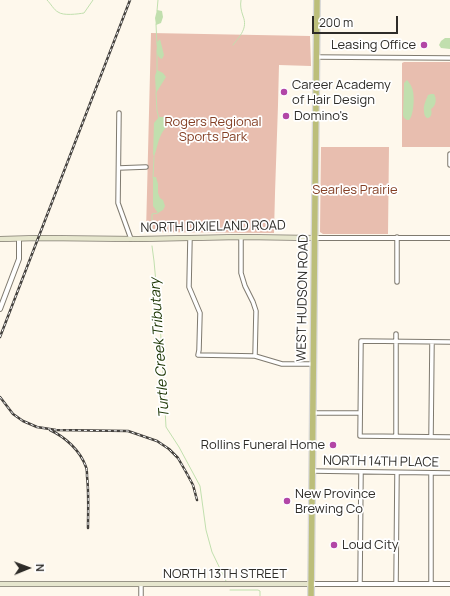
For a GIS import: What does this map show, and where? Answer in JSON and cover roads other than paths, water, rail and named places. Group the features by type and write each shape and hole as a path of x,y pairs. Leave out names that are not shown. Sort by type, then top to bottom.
{"highway":[{"name":"WEST HUDSON ROAD","path":"311,596 316,0"}],"main road":[{"name":"NORTH DIXIELAND ROAD","path":"0,239 241,237 314,238"},
{"name":"NORTH 13TH STREET","path":"0,584 311,584"}],"street":[{"path":"316,57 450,58"},
{"path":"119,113 118,203 131,239"},
{"path":"450,154 450,165"},
{"path":"119,168 146,167"},
{"path":"241,237 241,272 245,286 256,311 255,356"},
{"path":"397,237 397,282"},
{"path":"190,238 189,287 200,313 198,355 255,356 282,364 313,364"},
{"name":"NORTH DIXIELAND ROAD","path":"314,238 450,238"},
{"path":"0,309 19,259 19,239"},
{"path":"396,334 396,436"},
{"path":"450,342 361,341 360,413 360,436 450,437"},
{"path":"431,437 432,342"},
{"path":"312,413 360,413"},
{"name":"NORTH 14TH PLACE","path":"312,471 450,473"},
{"path":"360,584 361,472"},
{"path":"396,584 397,473"},
{"path":"431,473 431,584"},
{"name":"NORTH 13TH STREET","path":"311,584 450,584"},
{"path":"141,585 141,596"}],"waterway":[{"path":"47,0 55,10 63,14 84,13 93,0"},
{"name":"Turtle Creek Tributary","path":"157,11 158,0"},
{"path":"233,45 241,35 245,24 241,8 241,0"},
{"name":"Turtle Creek Tributary","path":"156,24 157,45"},
{"name":"Turtle Creek Tributary","path":"157,50 157,71"},
{"name":"Turtle Creek Tributary","path":"156,92 159,118"},
{"name":"Turtle Creek Tributary","path":"153,178 154,157"},
{"name":"Turtle Creek Tributary","path":"152,230 152,214 158,213"},
{"name":"Turtle Creek Tributary","path":"152,246 161,338 166,427 179,447 200,486 206,530 212,552 226,581"},
{"name":"Turtle Creek Tributary","path":"230,590 258,590 260,591 260,596"}],"railway":[{"path":"0,337 130,0"},
{"path":"0,397 13,414 23,421 37,427 56,430 128,431 157,441 169,449 178,458 193,485 197,500"},
{"path":"50,430 61,436 76,450 86,468 88,528"}],"place":[{"name":"Leasing Office","path":"424,45"},
{"name":"Career Academy of Hair Design","path":"284,92"},
{"name":"Domino's","path":"286,116"},
{"name":"Rollins Funeral Home","path":"333,445"},
{"name":"New Province Brewing Co","path":"287,501"},
{"name":"Loud City","path":"334,545"}],"park label":[{"name":"Rogers Regional Sports Park","path":"213,130"},
{"name":"Searles Prairie","path":"355,190"}]}
